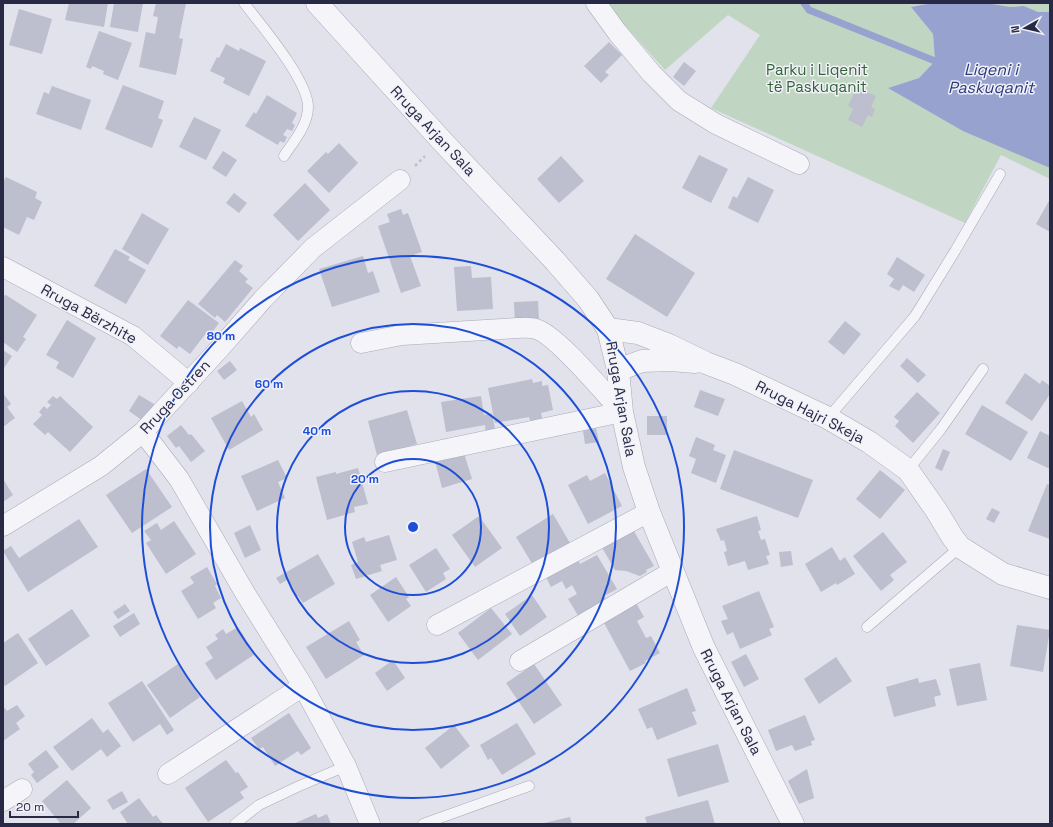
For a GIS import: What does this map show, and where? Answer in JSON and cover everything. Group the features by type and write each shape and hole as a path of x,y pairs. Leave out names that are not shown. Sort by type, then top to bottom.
{"street":[{"name":"Rruga Arjan Sala","path":"317,3 442,141 555,261 588,299 608,329 618,370 622,412 634,467 649,512 704,648 793,824"},
{"path":"596,3 617,32 651,73 679,101 716,124 799,164"},
{"name":"Rruga Ostren","path":"3,526 101,466 143,432 263,300 313,248 400,180"},
{"name":"Rruga Bërzhite","path":"3,266 133,336 189,382"},
{"path":"361,343 402,335 517,328 536,329 551,338 576,362 622,412"},
{"name":"Rruga Hajri Skeja","path":"608,329 638,333 669,345 828,418 868,442 908,470 960,547 1003,574 1050,588"},
{"name":"Rruga Hajri Skeja","path":"618,370 642,361 671,360 706,363"},
{"path":"385,462 622,412"},
{"path":"143,432 179,479 245,593 304,686 346,766 370,824"},
{"path":"437,625 649,512"},
{"path":"520,661 673,571"},
{"path":"168,774 304,686"},
{"path":"3,801 22,789"}],"lane":[{"path":"244,3 288,63 304,88 308,106 304,126 284,156"},
{"path":"828,418 915,316 955,252 1000,174"},
{"path":"908,470 941,429 983,369"},
{"path":"867,627 960,547"},
{"path":"235,824 259,805 346,766"},
{"path":"423,824 529,786"}],"path":[{"path":"400,180 442,141"}],"green space":[{"name":"Parku i Liqenit të Paskuqanit","path":"932,3 911,7 933,34 935,61 919,78 888,88 1008,149 1050,168 1050,179 1001,155 965,223 711,108 760,35 728,15 665,70 620,20 608,4"},
{"path":"987,3 1050,3 1050,12 1038,12 1024,6 1010,7"}],"water":[{"name":"Liqeni i Paskuqanit","path":"932,3 987,3 1010,7 1024,6 1038,12 1050,12 1050,168 963,131 888,88 919,78 935,61 933,34 911,7"}],"building":[{"path":"69,3 108,3 104,27 65,20"},
{"path":"114,3 143,3 138,32 110,27"},
{"path":"156,3 186,3 179,38 183,39 176,75 139,67 146,32 155,34 158,17 153,16"},
{"path":"19,9 52,19 42,54 9,45"},
{"path":"99,31 132,43 118,80 103,74 104,71 92,66 91,69 86,67"},
{"path":"609,42 622,55 605,72 609,75 601,83 584,66"},
{"path":"226,44 239,51 240,48 266,61 249,96 223,83 225,78 210,71"},
{"path":"684,62 696,71 684,86 673,77"},
{"path":"123,85 164,101 158,118 163,120 152,148 105,129"},
{"path":"52,86 91,100 81,130 36,114 44,92 49,94"},
{"path":"857,87 876,96 871,107 875,109 872,117 868,115 862,127 848,120 853,109 848,106"},
{"path":"267,95 297,113 292,123 295,125 292,131 287,129 283,135 287,137 284,143 280,141 278,145 245,126 254,112 256,114"},
{"path":"194,117 221,130 206,160 179,147"},
{"path":"339,143 358,163 329,193 307,171 326,152 328,154"},
{"path":"223,151 237,160 226,177 212,168"},
{"path":"699,155 728,169 711,203 682,188"},
{"path":"561,156 584,181 559,203 537,179"},
{"path":"6,177 37,192 35,198 42,202 34,220 27,217 19,235 3,227 3,182"},
{"path":"748,177 774,190 758,223 728,208 733,196 737,198"},
{"path":"305,183 330,210 298,241 273,215"},
{"path":"234,193 247,203 239,213 226,203"},
{"path":"1050,199 1050,232 1036,224"},
{"path":"401,209 403,215 408,213 422,252 410,256 421,286 401,293 378,226 390,222 387,214"},
{"path":"142,213 169,229 148,265 122,249"},
{"path":"635,234 695,273 667,317 606,279"},
{"path":"115,249 130,257 128,260 146,270 126,304 94,286"},
{"path":"363,256 368,273 373,271 380,292 332,307 319,269"},
{"path":"897,257 925,275 914,292 903,285 899,291 889,286 894,279 887,274"},
{"path":"235,260 243,266 239,271 248,279 245,282 253,288 225,322 217,315 215,318 198,304"},
{"path":"471,266 472,278 491,277 493,309 457,311 454,267"},
{"path":"6,295 37,315 23,337 26,339 17,352 3,342 3,296"},
{"path":"188,300 219,323 210,335 207,332 190,354 179,346 177,349 160,336"},
{"path":"538,301 539,321 515,323 514,302"},
{"path":"67,320 96,338 73,378 56,368 59,362 46,355"},
{"path":"845,321 861,334 844,355 828,342"},
{"path":"3,350 12,356 4,368 3,367"},
{"path":"907,358 926,375 918,383 900,366"},
{"path":"230,361 237,370 224,380 217,371"},
{"path":"1025,373 1040,384 1042,380 1050,386 1050,394 1032,421 1005,403"},
{"path":"532,379 533,383 542,381 542,386 548,385 553,410 541,413 543,422 531,424 529,417 495,423 488,388"},
{"path":"700,390 725,399 718,416 694,407"},
{"path":"917,392 940,413 913,443 895,426 899,421 894,417"},
{"path":"3,393 11,404 7,407 15,418 3,427"},
{"path":"139,395 154,404 143,421 129,411"},
{"path":"53,396 57,399 60,396 93,427 70,452 48,432 45,435 33,424 42,415 39,412 44,406 47,409 51,405 47,402"},
{"path":"481,396 484,415 492,413 496,434 486,435 485,425 446,432 441,402"},
{"path":"242,401 251,417 254,414 263,430 229,450 211,418"},
{"path":"982,405 1028,432 1011,461 965,434"},
{"path":"407,410 417,444 377,455 368,421"},
{"path":"647,416 667,416 667,435 647,435"},
{"path":"181,425 189,435 191,434 205,451 191,462 179,446 176,448 167,436"},
{"path":"596,428 599,442 585,444 583,431"},
{"path":"1040,431 1050,436 1050,469 1027,458"},
{"path":"696,437 715,445 713,450 726,455 716,483 691,473 696,459 689,456"},
{"path":"943,449 950,452 942,471 935,468"},
{"path":"734,450 813,480 798,518 720,489"},
{"path":"464,453 472,479 442,488 435,461"},
{"path":"278,460 287,478 278,482 285,498 257,511 241,476"},
{"path":"358,468 368,504 354,507 355,512 327,520 316,477 336,472 336,474"},
{"path":"146,469 172,507 132,533 106,495"},
{"path":"880,470 905,490 880,519 856,499"},
{"path":"605,473 622,506 588,524 568,485 587,475 590,481"},
{"path":"3,479 13,495 3,502"},
{"path":"1047,484 1050,485 1050,539 1028,531"},
{"path":"992,508 1000,512 994,523 986,519"},
{"path":"553,514 570,543 533,565 516,537"},
{"path":"479,516 502,548 475,567 452,535"},
{"path":"757,516 761,530 758,531 761,540 765,539 770,555 766,556 769,564 748,570 745,561 728,566 724,552 727,551 724,540 721,541 716,529"},
{"path":"79,519 98,547 28,592 3,551 11,546 19,558"},
{"path":"174,521 196,554 166,574 146,543 151,540 144,531 157,523 161,530"},
{"path":"250,525 261,550 245,558 234,533"},
{"path":"631,526 654,566 646,570 647,572 640,576 626,571 615,570 600,544"},
{"path":"883,532 907,562 890,575 894,580 881,591 853,556"},
{"path":"389,535 397,560 380,565 382,571 356,579 351,565 358,562 352,542 364,537 366,542"},
{"path":"832,547 840,561 845,557 855,574 837,585 836,583 821,592 805,564"},
{"path":"436,548 450,569 443,573 446,579 426,592 409,565"},
{"path":"791,551 793,565 781,567 779,552"},
{"path":"318,554 335,584 303,603 298,596 296,597 287,580 280,584 276,578"},
{"path":"597,555 617,589 604,596 607,601 579,617 568,599 577,594 572,585 566,589 562,581 551,587 546,577 578,560 580,564"},
{"path":"207,567 217,584 215,586 221,598 213,603 216,608 198,619 181,591 194,583 190,577"},
{"path":"396,577 409,597 406,599 411,606 388,622 370,595"},
{"path":"759,591 774,627 769,629 772,635 740,649 733,632 727,635 721,621 728,619 722,606"},
{"path":"532,595 547,617 520,636 505,614"},
{"path":"636,603 644,617 637,621 646,638 651,636 660,653 645,661 646,663 630,671 603,621"},
{"path":"125,604 130,611 118,619 113,612"},
{"path":"491,608 512,634 478,660 458,633"},
{"path":"72,609 90,636 46,666 28,639"},
{"path":"134,613 140,624 120,637 113,626"},
{"path":"349,621 360,640 356,642 364,655 326,679 306,647"},
{"path":"1017,625 1050,630 1043,672 1010,666"},
{"path":"238,627 255,654 216,680 205,663 213,658 206,647 218,639 215,635 223,629 226,634"},
{"path":"18,633 38,663 5,686 3,682 3,643"},
{"path":"746,654 759,679 744,687 731,662"},
{"path":"836,657 852,681 819,704 804,679"},
{"path":"393,660 405,678 387,691 375,673"},
{"path":"980,663 987,700 957,706 949,669"},
{"path":"178,664 200,697 170,718 147,685"},
{"path":"534,664 562,705 534,724 506,683"},
{"path":"918,678 919,683 936,679 941,695 934,697 936,706 894,717 886,687"},
{"path":"142,681 174,730 167,735 160,724 133,742 108,703"},
{"path":"687,688 696,711 692,712 697,724 657,740 652,727 647,729 638,709"},
{"path":"17,705 25,716 16,723 20,729 3,741 3,706 7,711"},
{"path":"289,713 311,748 301,755 298,751 275,766 263,747 259,749 251,738"},
{"path":"805,715 815,740 811,741 812,745 795,751 792,745 776,751 768,730"},
{"path":"92,718 103,733 108,729 121,746 107,757 101,749 72,771 53,747"},
{"path":"517,723 536,754 502,775 491,758 488,760 480,745"},
{"path":"454,725 470,746 441,769 425,748"},
{"path":"718,744 729,782 678,797 667,759"},
{"path":"46,750 59,767 37,783 31,775 34,772 28,764"},
{"path":"226,760 236,773 238,772 248,787 240,792 244,798 208,822 185,788"},
{"path":"807,769 814,798 799,804 788,781"},
{"path":"67,780 91,808 73,824 61,824 42,801"},
{"path":"122,791 128,802 113,810 107,800"},
{"path":"139,798 153,817 156,815 163,824 128,824 120,812"},
{"path":"708,800 715,824 647,824 645,817"},
{"path":"316,814 318,818 327,814 331,824 293,824"},
{"path":"570,817 572,824 544,824 544,823"}],"waterway":[{"path":"804,3 809,10 935,61"}]}
